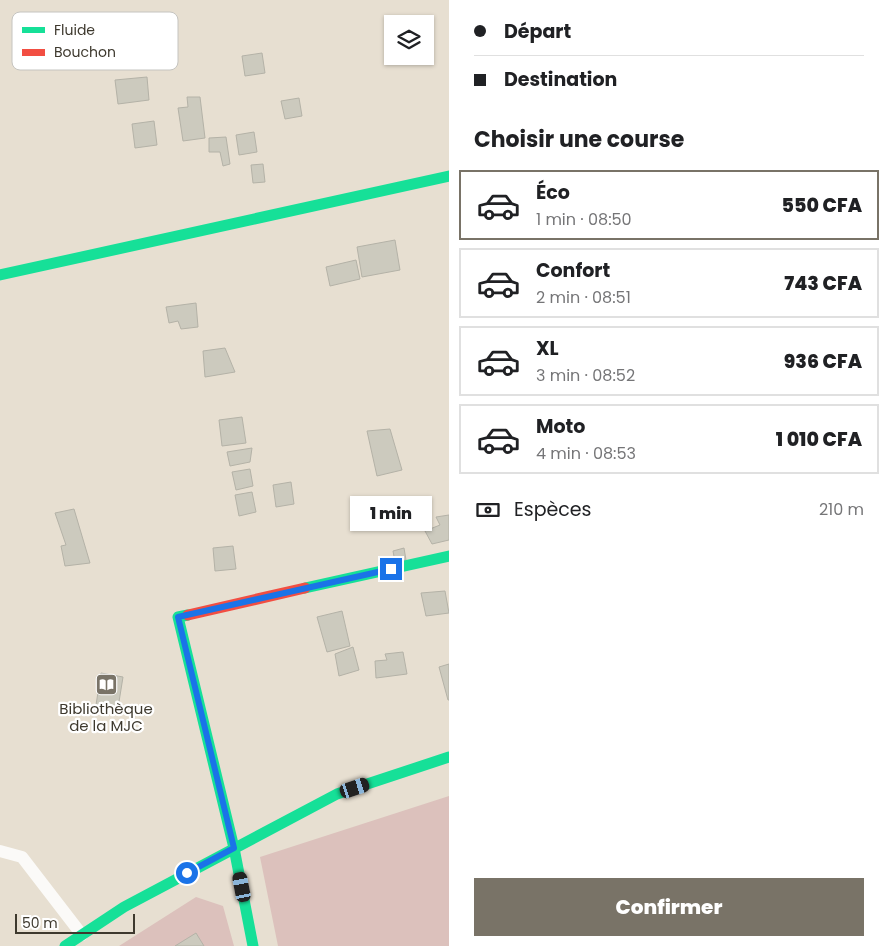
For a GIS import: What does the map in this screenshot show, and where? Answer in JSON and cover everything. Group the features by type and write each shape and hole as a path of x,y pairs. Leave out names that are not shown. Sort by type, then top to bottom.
{"street":[{"path":"0,275 449,176"},
{"path":"253,946 234,848 178,617 449,556"},
{"path":"65,946 124,907 337,794 449,757"},
{"path":"0,851 22,857 82,935"}],"shaded area":[{"path":"449,796 449,946 278,946 260,857"},
{"path":"196,897 223,906 234,946 119,946"}],"building":[{"path":"262,53 265,73 245,76 242,56"},
{"path":"147,77 149,100 118,104 115,80"},
{"path":"187,97 200,97 205,138 183,141 178,108 188,107"},
{"path":"299,98 302,116 285,119 281,101"},
{"path":"154,121 157,145 135,148 132,124"},
{"path":"254,132 257,152 239,155 236,135"},
{"path":"226,137 230,164 223,166 220,152 209,152 209,138"},
{"path":"263,164 265,182 253,183 251,165"},
{"path":"395,240 400,270 362,277 357,247"},
{"path":"356,260 360,279 330,286 326,267"},
{"path":"196,303 198,327 181,329 178,321 169,323 166,307"},
{"path":"225,348 235,372 205,377 203,351"},
{"path":"242,417 246,443 222,446 219,420"},
{"path":"390,429 402,470 377,476 367,431"},
{"path":"252,448 250,462 230,466 227,452"},
{"path":"250,469 253,486 236,490 232,472"},
{"path":"291,482 294,504 276,507 273,485"},
{"path":"252,492 256,512 239,516 235,495"},
{"path":"74,509 90,563 65,566 61,546 66,545 55,513"},
{"path":"449,515 449,540 432,544 425,531 440,525 436,517"},
{"path":"233,546 236,569 215,571 213,548"},
{"path":"404,548 406,560 395,562 393,551"},
{"path":"445,591 449,613 426,616 421,593"},
{"path":"342,611 350,646 327,652 317,617"},
{"path":"353,647 359,670 339,676 335,654"},
{"path":"403,652 407,674 376,678 375,661 387,660 385,654"},
{"path":"449,664 449,700 448,700 439,667"},
{"path":"101,673 123,677 118,708 96,705"},
{"path":"196,933 204,946 175,946"}],"traffic: fast":[{"path":"0,275 449,176"},
{"path":"305,588 449,556"},
{"path":"188,615 178,617 234,848 253,946"},
{"path":"65,946 124,907 337,794 449,757"}],"traffic: jam":[{"path":"188,615 305,588"}],"place":[{"name":"Bibliothèque de la MJC","path":"106,685"}],"route":[{"path":"187,873 234,848 178,617 391,569"}]}
